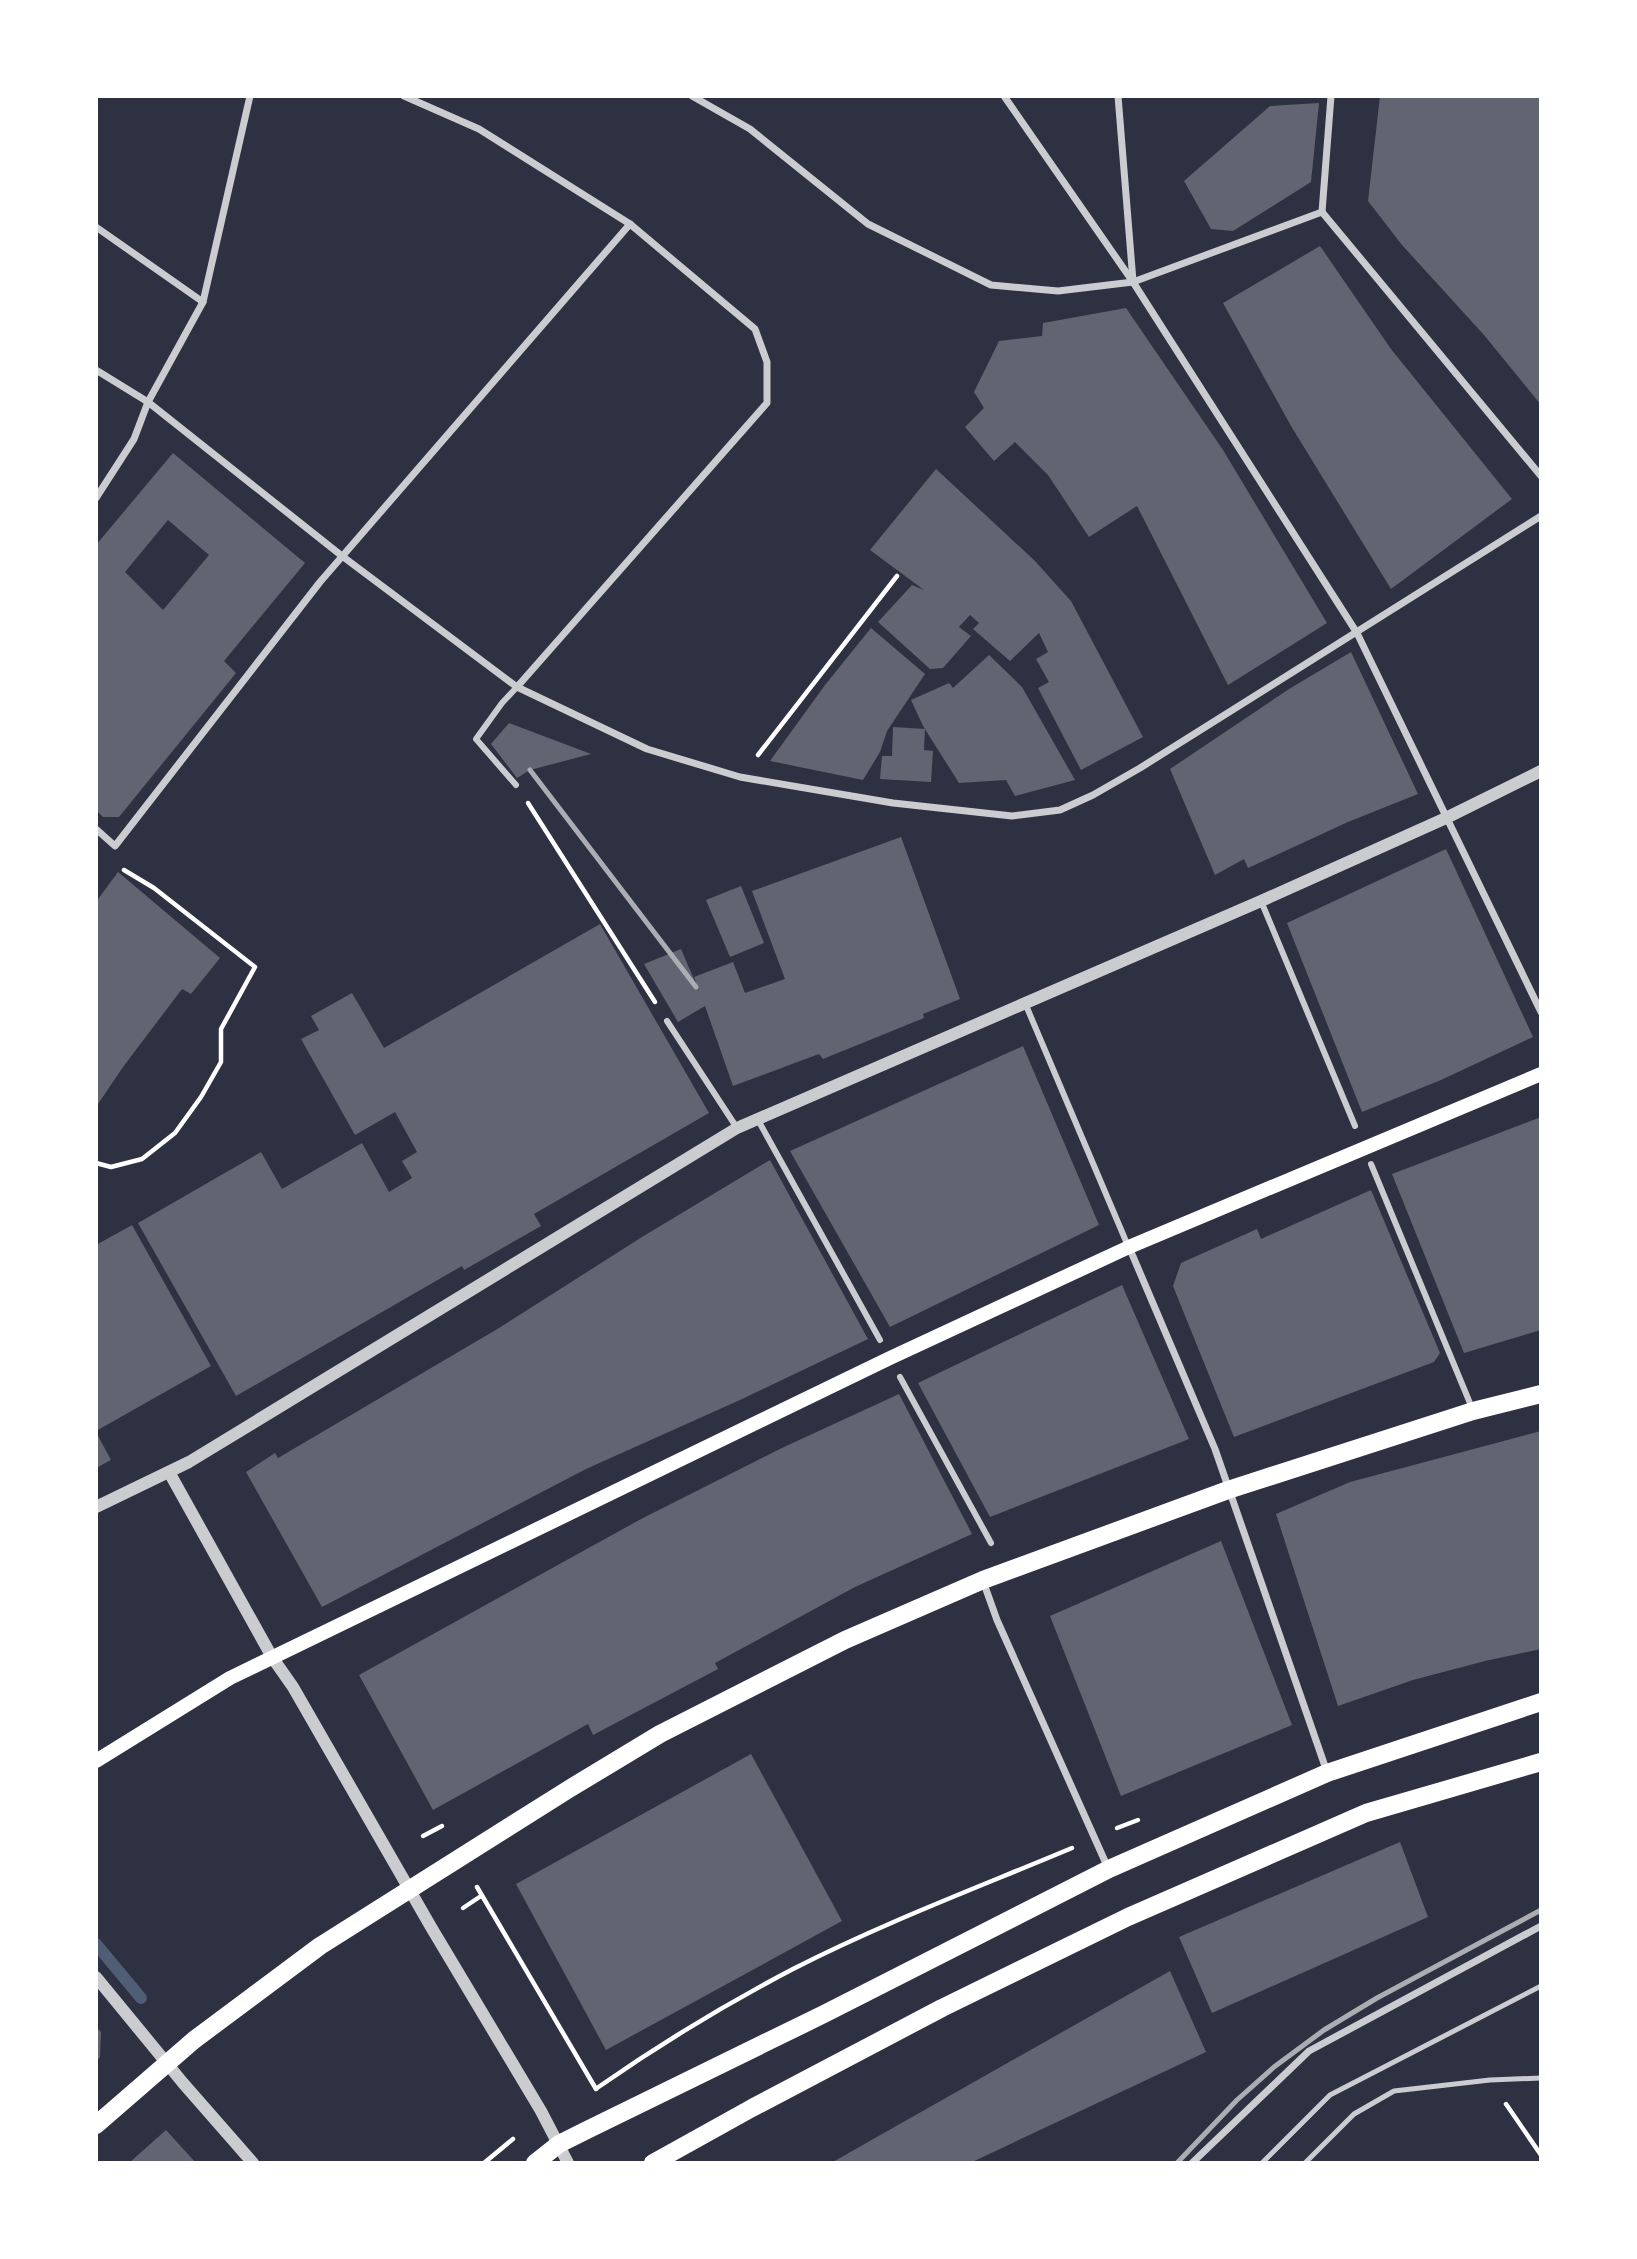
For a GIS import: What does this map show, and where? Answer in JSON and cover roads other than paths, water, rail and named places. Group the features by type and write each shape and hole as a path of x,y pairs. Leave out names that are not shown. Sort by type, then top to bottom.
{"main road":[{"path":"96,1760 230,1678 877,1364 1129,1247 1541,1074"},
{"path":"96,2125 194,2040 320,1946 409,1888 660,1734 845,1640 983,1580 1228,1490 1474,1411 1541,1394"},
{"path":"535,2163 559,2144 824,2014 1109,1869 1327,1773 1541,1702"},
{"path":"653,2163 942,2008 1128,1917 1366,1813 1541,1762"}],"street":[{"path":"96,498 134,439 148,402 203,302 250,96"},
{"path":"404,96 479,129 630,224 755,329 767,362 767,403 502,703 476,739 516,785"},
{"path":"692,96 750,129 868,224 991,285 1059,290 1133,282 1322,212"},
{"path":"1004,96 1133,282 1357,633 1541,1012"},
{"path":"1118,96 1133,282"},
{"path":"1331,96 1322,212 1541,476"},
{"path":"96,829 116,846 342,556 630,224"},
{"path":"96,227 203,302"},
{"path":"96,370 148,402 342,556 517,687 647,749 740,777 893,803 1012,816 1060,810 1093,795 1541,516"},
{"path":"96,1507 189,1462 737,1128 1261,901 1446,818 1541,771"},
{"path":"1261,901 1355,1126"},
{"path":"1025,1003 1215,1449 1327,1773"},
{"path":"667,1021 737,1128"},
{"path":"757,1118 880,1340"},
{"path":"1371,1164 1474,1411"},
{"path":"900,1377 991,1543"},
{"path":"169,1472 272,1657 293,1688 568,2163"},
{"path":"983,1580 998,1620 1109,1869"},
{"path":"1192,2163 1309,2052 1541,1926"},
{"path":"96,1977 253,2163"}],"lane":[{"path":"1262,2163 1329,2095 1541,1986"},
{"path":"1305,2163 1354,2114 1394,2091 1490,2080 1541,2078"}],"waterway":[{"path":"96,1944 141,1998"}],"railway":[{"path":"530,770 696,987"},
{"path":"1177,2163 1237,2100 1274,2067 1324,2030 1377,1998 1541,1910"}]}
